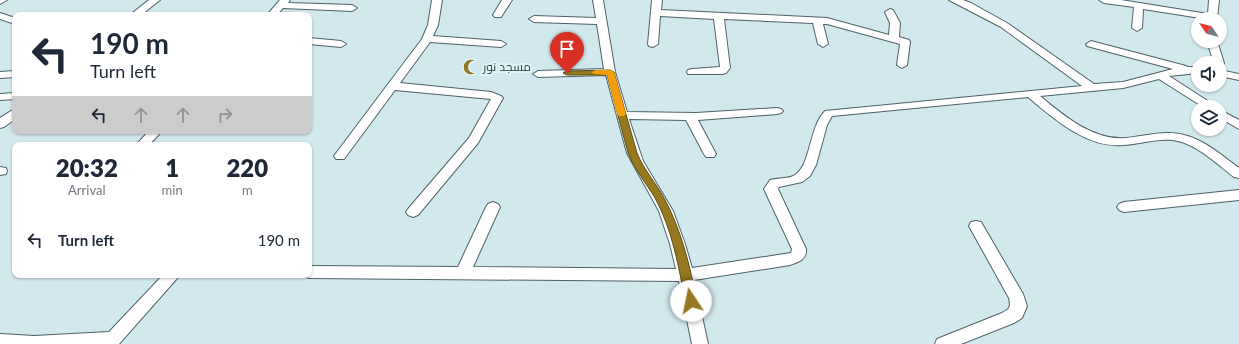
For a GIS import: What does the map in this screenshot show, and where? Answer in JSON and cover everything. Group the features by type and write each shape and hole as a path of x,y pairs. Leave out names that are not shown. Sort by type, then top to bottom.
{"street":[{"path":"139,12 155,0"},
{"path":"340,156 427,39 433,25 437,0"},
{"path":"498,16 507,0"},
{"path":"598,0 610,72 622,115 636,160 660,198 668,216 686,275 700,344"},
{"path":"653,44 658,0"},
{"path":"955,0 968,5 1004,26 1092,88"},
{"path":"1104,0 1191,14"},
{"path":"1213,12 1214,0"},
{"path":"275,12 283,2 352,8"},
{"path":"1137,28 1139,5"},
{"path":"890,12 895,24 894,38"},
{"path":"656,13 720,17 817,20 843,25 905,42 902,65"},
{"path":"0,16 12,20"},
{"path":"692,72 722,71 725,68 720,17"},
{"path":"534,19 602,21"},
{"path":"817,20 823,44"},
{"path":"427,39 501,44"},
{"path":"312,41 341,44"},
{"path":"1091,44 1191,69"},
{"path":"312,272 463,272 686,275 790,259 796,257 799,253 799,249 771,189 775,183 796,180 805,174 816,146 824,116 834,112 1123,85 1185,69"},
{"path":"1227,71 1239,77"},
{"path":"538,74 610,72"},
{"path":"0,75 12,74"},
{"path":"1160,75 1200,100"},
{"path":"391,86 491,95 497,98 471,145 413,212"},
{"path":"1031,94 1051,112 1094,136 1111,142 1171,137 1184,138 1239,174"},
{"path":"0,97 12,96"},
{"path":"622,115 720,116 777,111"},
{"path":"0,124 12,115"},
{"path":"690,116 710,154"},
{"path":"1227,117 1239,125"},
{"path":"145,142 153,134"},
{"path":"1124,207 1239,195"},
{"path":"463,272 493,207"},
{"path":"943,344 1008,318 1016,313 1019,306 1017,298 976,226"},
{"path":"0,341 34,343 109,342 169,278"}],"slow traffic":[{"path":"596,72 610,72 621,114"}],"place":[{"name":"مسجد نور","path":"471,67"}],"route":[{"path":"567,73 610,72 638,166 660,198 672,226 686,275 691,301"}]}
